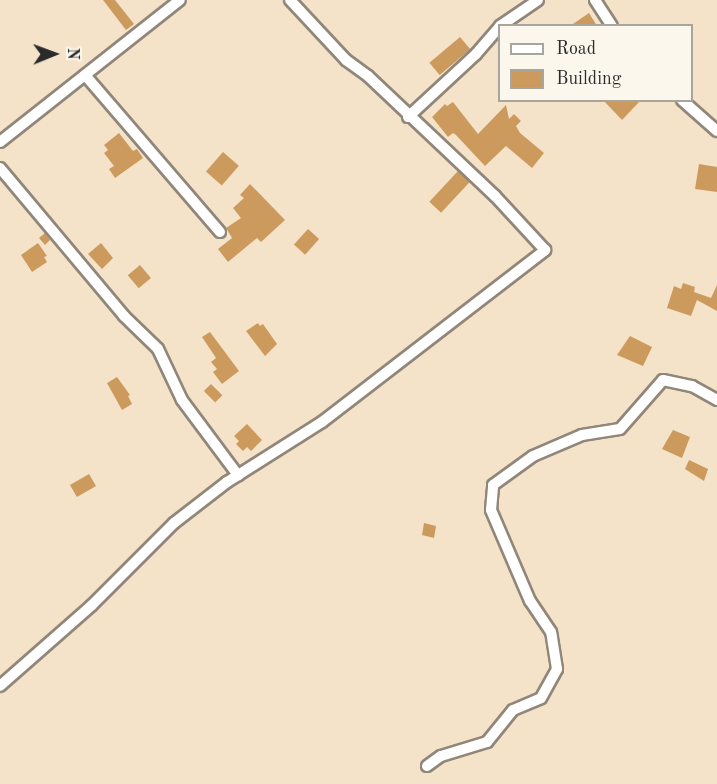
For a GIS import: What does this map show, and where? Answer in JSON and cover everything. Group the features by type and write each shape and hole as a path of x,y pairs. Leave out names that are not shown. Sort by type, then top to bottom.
{"street":[{"path":"0,142 180,0"},
{"path":"0,686 91,606 174,524 238,475 322,422 544,250 495,196 408,117 368,76 346,60 290,0"},
{"path":"503,24 538,0"},
{"path":"595,0 611,24"},
{"path":"408,117 477,54 498,28"},
{"path":"85,75 220,232"},
{"path":"684,102 717,131"},
{"path":"0,168 124,316 158,349 182,400 238,475"},
{"path":"427,766 441,756 487,742 513,710 541,698 557,669 551,632 530,601 491,510 493,485 533,456 582,435 620,429 663,380 692,386 717,400"}],"building":[{"path":"103,0 115,0 134,24 126,30"},
{"path":"589,13 596,24 573,24"},
{"path":"460,37 470,49 440,75 429,63"},
{"path":"453,102 478,134 506,105 509,119 514,114 521,121 516,126 520,133 544,153 532,168 506,146 485,166 456,135 453,133 448,137 432,117 445,104 447,106"},
{"path":"605,102 639,102 622,120"},
{"path":"119,133 133,151 137,149 143,158 115,178 109,169 114,166 104,153 108,150 104,145"},
{"path":"223,152 239,166 222,185 206,172"},
{"path":"699,164 717,167 717,192 695,189"},
{"path":"458,171 470,182 441,213 429,202"},
{"path":"250,184 285,220 261,242 257,238 228,262 218,249 232,238 226,228 241,218 233,208 244,198 240,195"},
{"path":"308,229 319,239 305,255 294,245"},
{"path":"45,233 50,240 45,245 39,238"},
{"path":"38,243 47,256 44,257 47,262 32,272 21,255"},
{"path":"101,243 113,258 102,269 88,254"},
{"path":"140,265 151,278 139,288 128,275"},
{"path":"683,283 695,287 694,292 711,298 717,285 717,311 697,300 691,316 667,308 674,286 681,289"},
{"path":"258,323 260,326 263,324 277,344 265,356 246,331"},
{"path":"210,332 239,371 222,384 213,372 217,369 211,362 216,358 202,337"},
{"path":"630,336 652,347 643,366 617,355"},
{"path":"117,377 130,395 128,396 132,404 122,410 107,383"},
{"path":"211,384 222,395 215,402 204,391"},
{"path":"247,424 262,440 251,451 247,447 243,451 236,444 239,441 234,436"},
{"path":"673,430 690,437 682,458 662,449"},
{"path":"689,460 708,469 704,481 685,469"},
{"path":"89,474 96,486 77,497 70,485"},
{"path":"424,523 436,526 434,538 422,535"}]}
